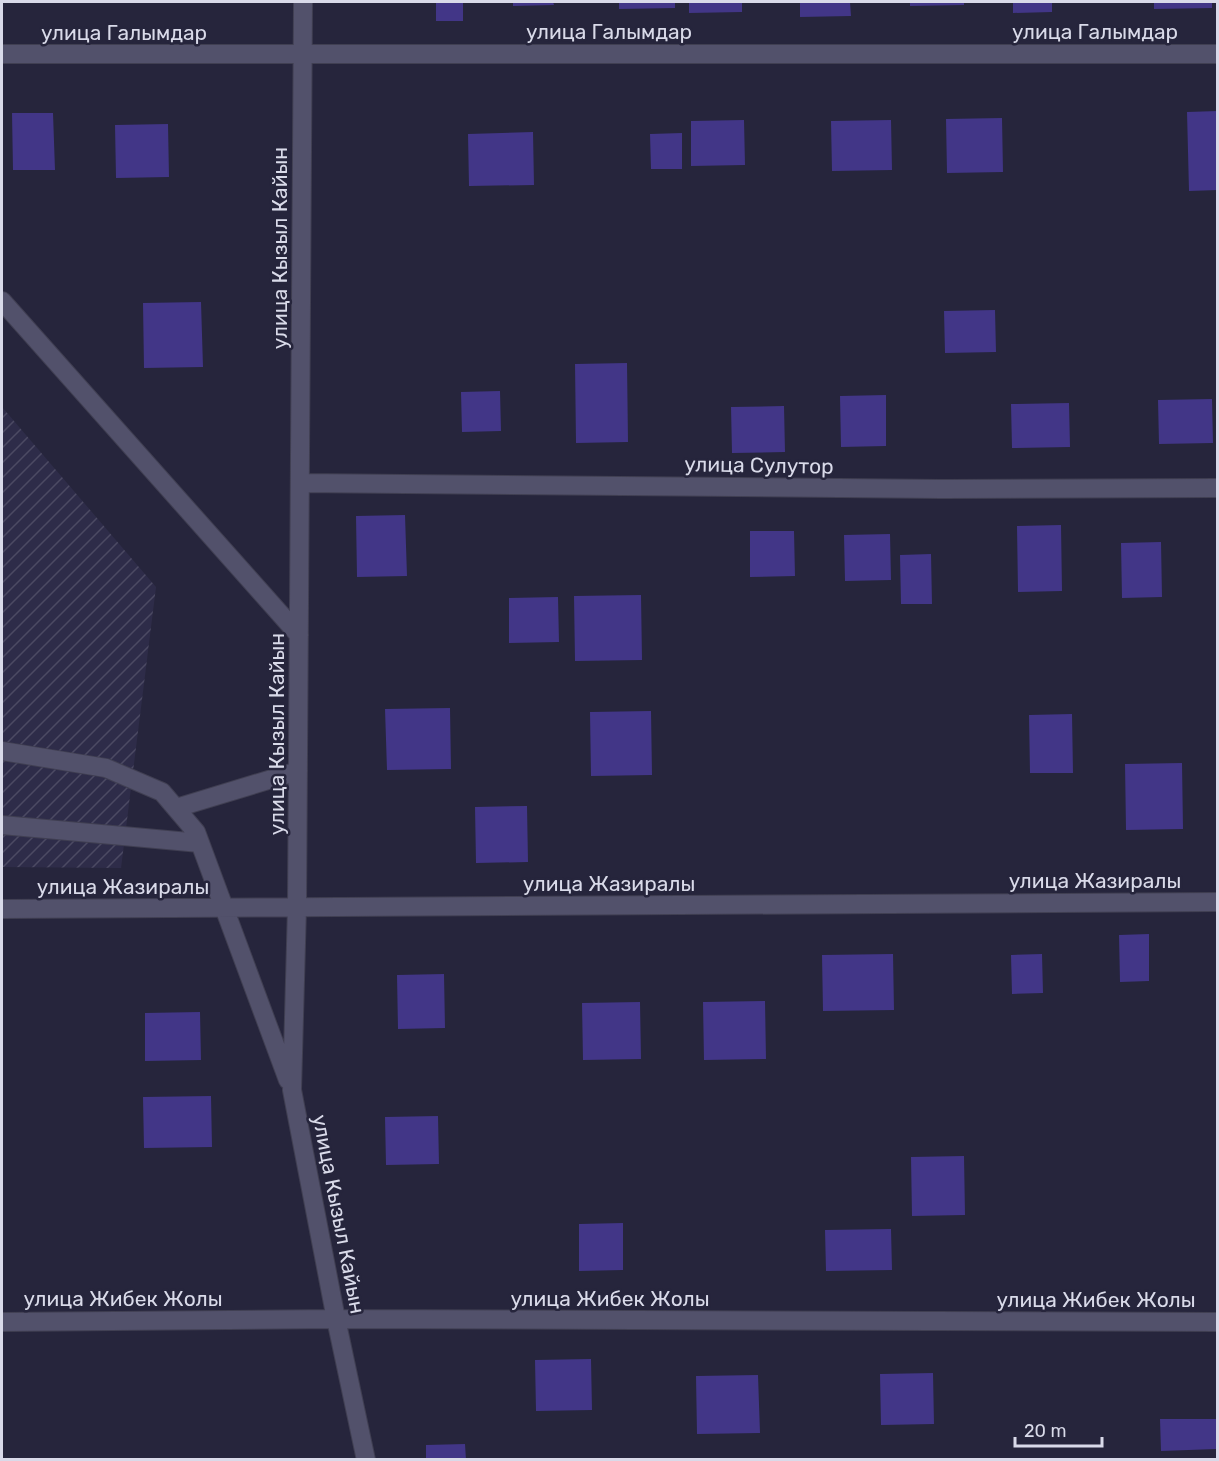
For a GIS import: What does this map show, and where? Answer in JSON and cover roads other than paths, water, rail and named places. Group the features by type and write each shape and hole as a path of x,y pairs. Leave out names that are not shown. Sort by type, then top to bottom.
{"street":[{"name":"улица Кызыл Кайын","path":"303,2 297,907 292,1090 366,1460"},
{"name":"улица Галымдар","path":"2,54 1218,54"},
{"path":"2,301 299,635"},
{"name":"улица Сулутор","path":"300,483 929,489 1218,489"},
{"path":"2,751 106,768 162,792 176,808 196,832 292,1090"},
{"path":"176,808 298,771"},
{"path":"2,825 200,843"},
{"name":"улица Жазиралы","path":"2,909 1218,902"},
{"name":"улица Жибек Жолы","path":"2,1322 336,1319 1218,1322"}]}
